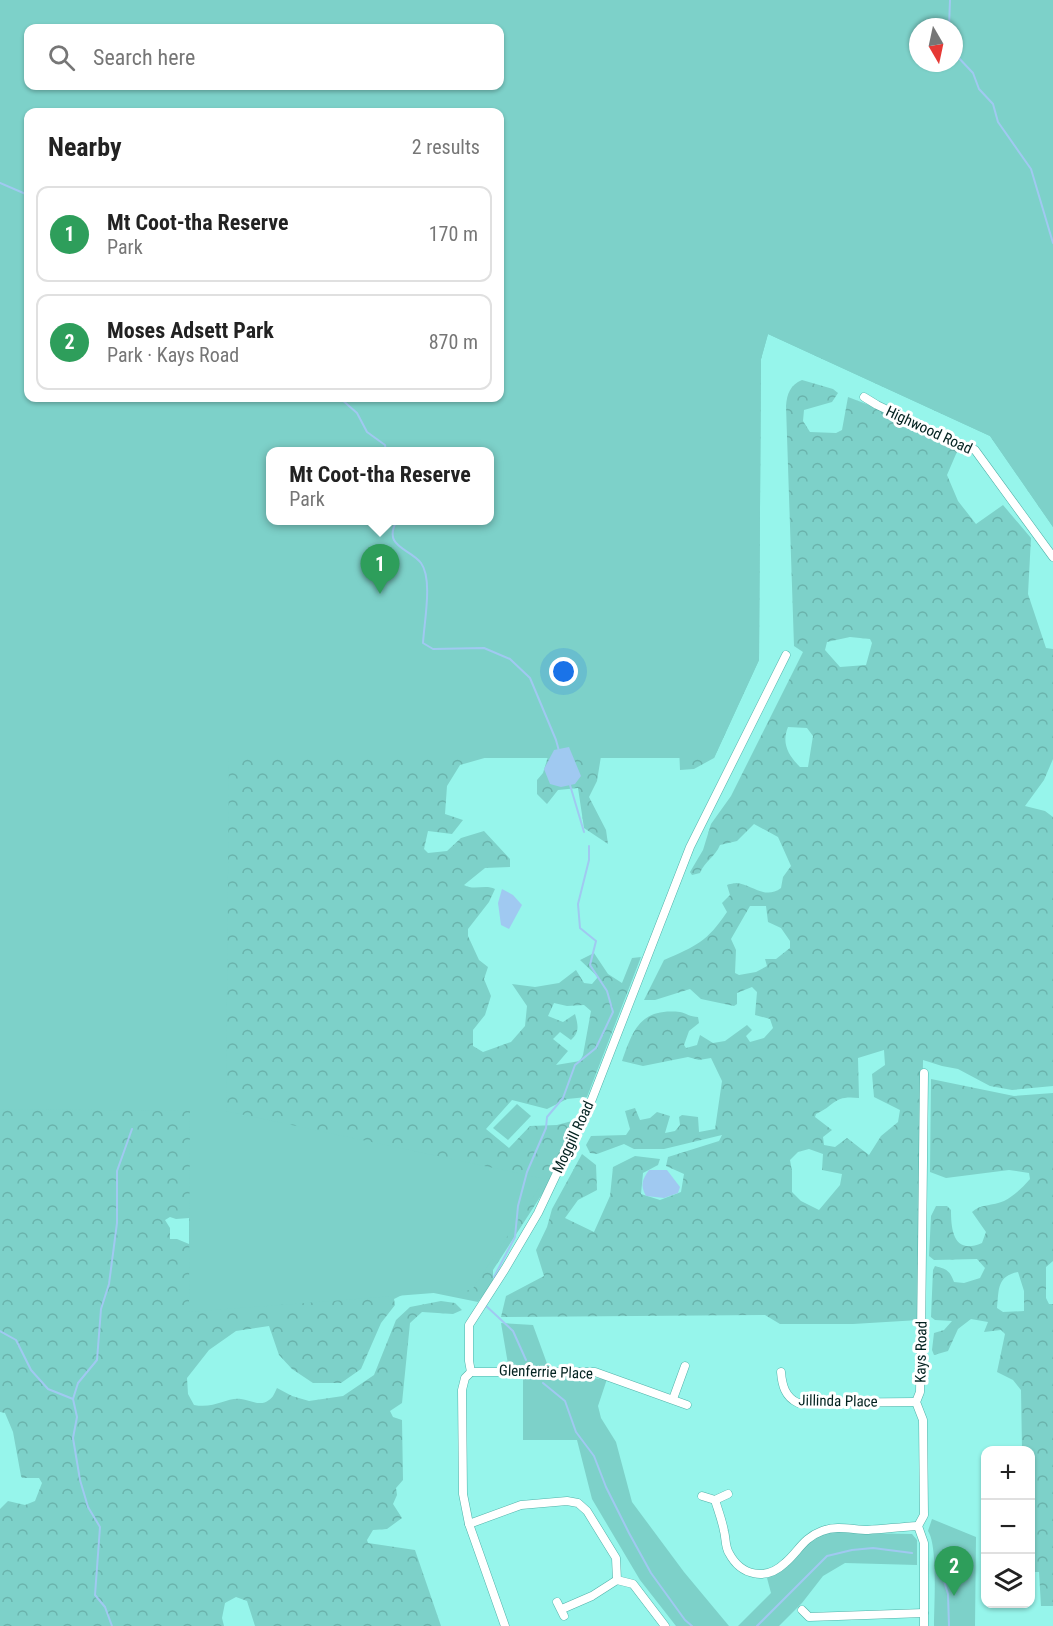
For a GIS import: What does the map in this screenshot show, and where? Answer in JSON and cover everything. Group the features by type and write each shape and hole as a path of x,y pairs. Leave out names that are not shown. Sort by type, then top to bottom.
{"street":[{"name":"Highwood Road","path":"864,397 975,450 1053,557"},
{"name":"Moggill Road","path":"505,1626 470,1524 463,1494 462,1390 465,1378 471,1371 468,1325 538,1213 592,1099 690,847 786,655"},
{"name":"Kays Road","path":"924,1073 920,1392 916,1402 923,1420 924,1515 918,1526 924,1543 924,1626"},
{"path":"673,1400 685,1366"},
{"name":"Glenferrie Place","path":"471,1371 594,1372 687,1405"},
{"name":"Jillinda Place","path":"781,1372 784,1389 790,1399 798,1403 916,1402"},
{"path":"702,1496 715,1500 728,1494"},
{"path":"715,1500 728,1551 737,1565 750,1574 761,1575 773,1572 785,1563 806,1539 824,1529 845,1527 865,1530 918,1526"},
{"path":"470,1524 521,1505 567,1501 578,1503 587,1511 616,1557 616,1580"},
{"path":"557,1602 563,1613 616,1580 633,1584 665,1626"},
{"path":"802,1610 809,1617 924,1614"}],"green space":[{"path":"0,0 1053,0 1053,527 990,436 768,334 761,359 759,660 714,758 694,769 680,770 679,747 602,750 597,781 589,797 606,830 608,844 584,828 578,788 558,790 547,804 537,794 537,780 543,773 550,750 509,751 460,765 447,786 445,814 463,820 452,834 428,831 424,849 428,853 447,851 461,838 484,831 510,859 510,867 485,868 464,885 495,889 489,902 468,929 468,936 479,960 488,967 484,979 491,996 485,1015 473,1030 473,1046 483,1052 511,1042 525,1026 527,1006 512,984 535,987 559,983 576,970 584,983 592,984 598,977 580,960 594,953 608,974 622,983 632,958 641,957 587,1097 567,1099 547,1109 512,1100 486,1129 509,1148 530,1126 557,1125 572,1121 566,1152 548,1185 493,1270 493,1282 478,1302 414,1289 394,1299 395,1305 381,1323 361,1369 341,1383 313,1383 292,1369 279,1355 269,1326 236,1331 209,1350 187,1378 188,1394 194,1405 201,1406 236,1399 262,1403 272,1398 277,1388 309,1401 343,1396 374,1375 396,1320 410,1307 441,1301 455,1303 462,1310 453,1314 422,1312 410,1323 402,1403 390,1411 393,1417 402,1420 403,1480 396,1488 397,1495 393,1504 402,1518 387,1529 373,1530 367,1540 368,1543 415,1550 441,1626 255,1626 247,1601 236,1597 225,1603 222,1618 224,1626 0,1626 0,1509 8,1501 25,1505 35,1501 42,1483 39,1478 22,1478 13,1432 5,1413 0,1412","holes":["554,1003 567,1006 584,1005 591,1011 580,1061 556,1065 568,1051 553,1039 560,1032 571,1040 577,1031 577,1025 575,1014 563,1022 548,1016","170,1217 189,1218 189,1244 170,1239 170,1228 165,1220"]},
{"path":"0,0 1053,0 1053,527 990,436 768,334 761,359 759,660 714,758 229,758 226,1111 545,1179 472,1290 189,1312 190,1111 0,1109"},
{"path":"802,380 833,389 838,393 832,402 804,410 803,421 810,432 836,433 842,430 848,397 898,416 959,447 947,475 958,501 976,524 1003,505 1031,538 1028,594 1046,648 1053,649 1053,759 1044,780 1025,806 1045,811 1053,817 1053,1086 1012,1090 990,1086 958,1069 923,1060 919,1320 853,1324 780,1324 765,1315 501,1317 506,1296 544,1276 536,1250 547,1227 552,1209 582,1154 596,1165 597,1190 578,1200 565,1218 594,1232 610,1196 613,1167 635,1156 660,1159 658,1165 643,1173 641,1194 660,1200 681,1192 684,1174 666,1166 668,1157 719,1141 722,1135 664,1149 634,1149 624,1144 597,1154 590,1153 586,1145 591,1136 626,1135 630,1129 625,1111 635,1108 640,1120 650,1118 657,1112 670,1116 665,1133 675,1131 680,1125 679,1117 682,1115 698,1117 699,1132 715,1129 722,1081 711,1058 699,1060 688,1057 643,1066 622,1061 640,1023 656,1014 666,1012 680,1012 698,1017 699,1023 689,1031 684,1045 686,1048 697,1045 700,1035 713,1043 725,1041 747,1025 752,1030 746,1036 750,1042 764,1038 773,1028 770,1019 755,1015 757,992 752,987 737,993 737,1004 734,1006 701,999 690,989 655,1000 644,1000 664,960 700,942 720,922 727,912 722,903 730,895 727,885 743,884 770,893 781,888 783,877 791,866 778,837 754,824 737,841 720,845 700,873 692,875 690,872 703,850 711,824 731,796 803,652 794,646 786,406 790,390","holes":["850,637 870,639 872,643 866,665 840,667 825,650 827,642","788,727 807,728 813,736 808,767 800,767 792,758 786,744","750,906 766,906 768,922 781,928 790,941 790,948 776,959 765,959 767,966 756,972 739,975 735,973 736,950 731,939","884,1050 885,1065 872,1074 874,1097 900,1110 898,1122 881,1136 869,1155 847,1138 835,1147 824,1145 823,1137 832,1130 815,1117 816,1114 839,1099 859,1098 858,1058","809,1149 823,1154 822,1170 842,1174 840,1185 819,1210 801,1201 792,1192 790,1160 798,1152"]},
{"path":"931,1079 1014,1096 1053,1093 1053,1261 1046,1267 1046,1298 1049,1304 1053,1304 1053,1606 1041,1606 1039,1572 1035,1572 1035,1446 1022,1446 1021,1390 1013,1380 997,1372 1005,1334 1001,1330 984,1332 988,1322 971,1319 958,1329 948,1351 934,1355 932,1350 934,1333 944,1330 952,1321 935,1320 931,1317 935,1266 948,1271 954,1282 964,1283 980,1278 985,1268 977,1259 934,1260 929,1256 931,1216 936,1206 947,1206 951,1210 953,1233 960,1243 973,1246 982,1243 986,1232 972,1212 1011,1197 1030,1179 1029,1173 1009,1170 946,1178 930,1172","holes":["1018,1272 1024,1291 1024,1311 1003,1312 997,1308 1000,1284 1006,1277"]},
{"path":"517,1104 531,1116 508,1140 493,1128"},
{"path":"501,1323 533,1325 549,1369 564,1377 607,1379 598,1406 601,1418 616,1442 632,1502 684,1572 729,1626 676,1626 640,1580 592,1499 577,1440 523,1440 523,1377 508,1364"},
{"path":"932,1519 976,1537 975,1626 934,1626 934,1562 928,1531"},
{"path":"842,1531 912,1534 917,1540 917,1565 845,1563 823,1576 802,1603 779,1626 738,1626 771,1593 767,1578 785,1566 810,1540 823,1534"}],"shaded area":[{"path":"569,747 581,776 575,784 561,787 550,784 544,769 554,750"},
{"path":"502,889 513,895 522,905 509,929 501,925 498,903"},
{"path":"649,1170 667,1170 680,1187 678,1193 664,1198 646,1196 643,1183"}],"waterway":[{"path":"949,18 950,0"},
{"path":"963,62 973,73 979,89 993,104 998,122 1031,169 1053,243"},
{"path":"0,183 24,193"},
{"path":"345,402 357,413 367,432 385,447"},
{"path":"395,525 393,536 395,542 416,558 425,570 427,590 423,643 433,649 484,648 510,659 530,678 559,751"},
{"path":"570,785 584,832"},
{"path":"494,1277 515,1237 518,1206 527,1172 546,1128 547,1117 563,1098 575,1065 596,1048 613,1012 607,991 590,965 596,941 580,928 578,904 589,860 589,846"},
{"path":"112,1626 105,1607 95,1595 100,1527 88,1507 80,1480 73,1438 77,1417 73,1399 78,1383 97,1360 101,1309 109,1284 117,1223 117,1171 132,1129"},
{"path":"484,1304 513,1331 526,1360"},
{"path":"0,1331 16,1340 31,1370 48,1389 73,1399"},
{"path":"543,1383 565,1401 576,1432 594,1456 606,1487 651,1573 685,1620 692,1626"},
{"path":"757,1626 827,1556 873,1548 912,1553"},
{"path":"940,1568 948,1594 949,1626"}],"place":[{"name":"Mt Coot-tha Reserve","path":"380,594"},
{"name":"Moses Adsett Park","path":"954,1596"}]}
